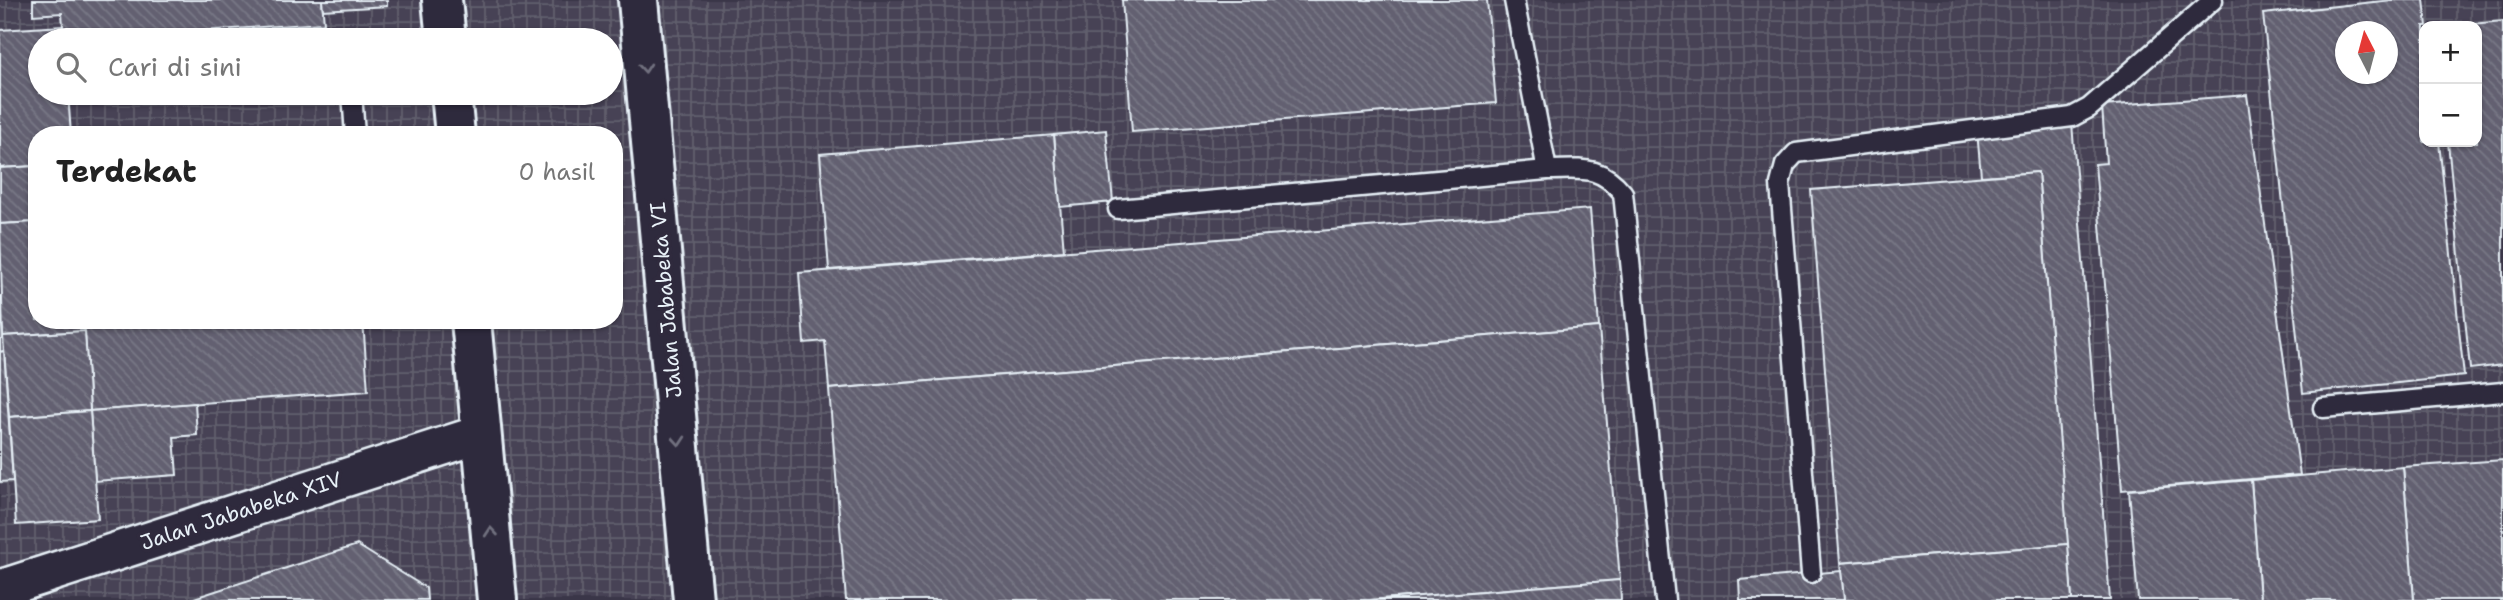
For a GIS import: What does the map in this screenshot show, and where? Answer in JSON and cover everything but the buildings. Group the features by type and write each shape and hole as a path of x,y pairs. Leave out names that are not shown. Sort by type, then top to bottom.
{"street":[{"path":"442,0 445,28"},
{"name":"Jalan Jababeka VI","path":"638,0 693,600"},
{"path":"452,105 453,126"},
{"path":"472,329 497,600"},
{"name":"Jalan Jababeka XIV","path":"0,589 481,434"}],"lane":[{"path":"1514,0 1547,170"},
{"path":"1811,573 1780,184 1784,165 1796,153 2072,117 2089,108 2213,0"},
{"path":"353,105 354,126"},
{"path":"1118,209 1547,170 1592,169 1611,178 1623,193 1665,600"},
{"path":"2323,408 2503,392"}],"shaded area":[{"path":"0,0 2503,0 2503,600 0,600"}]}
